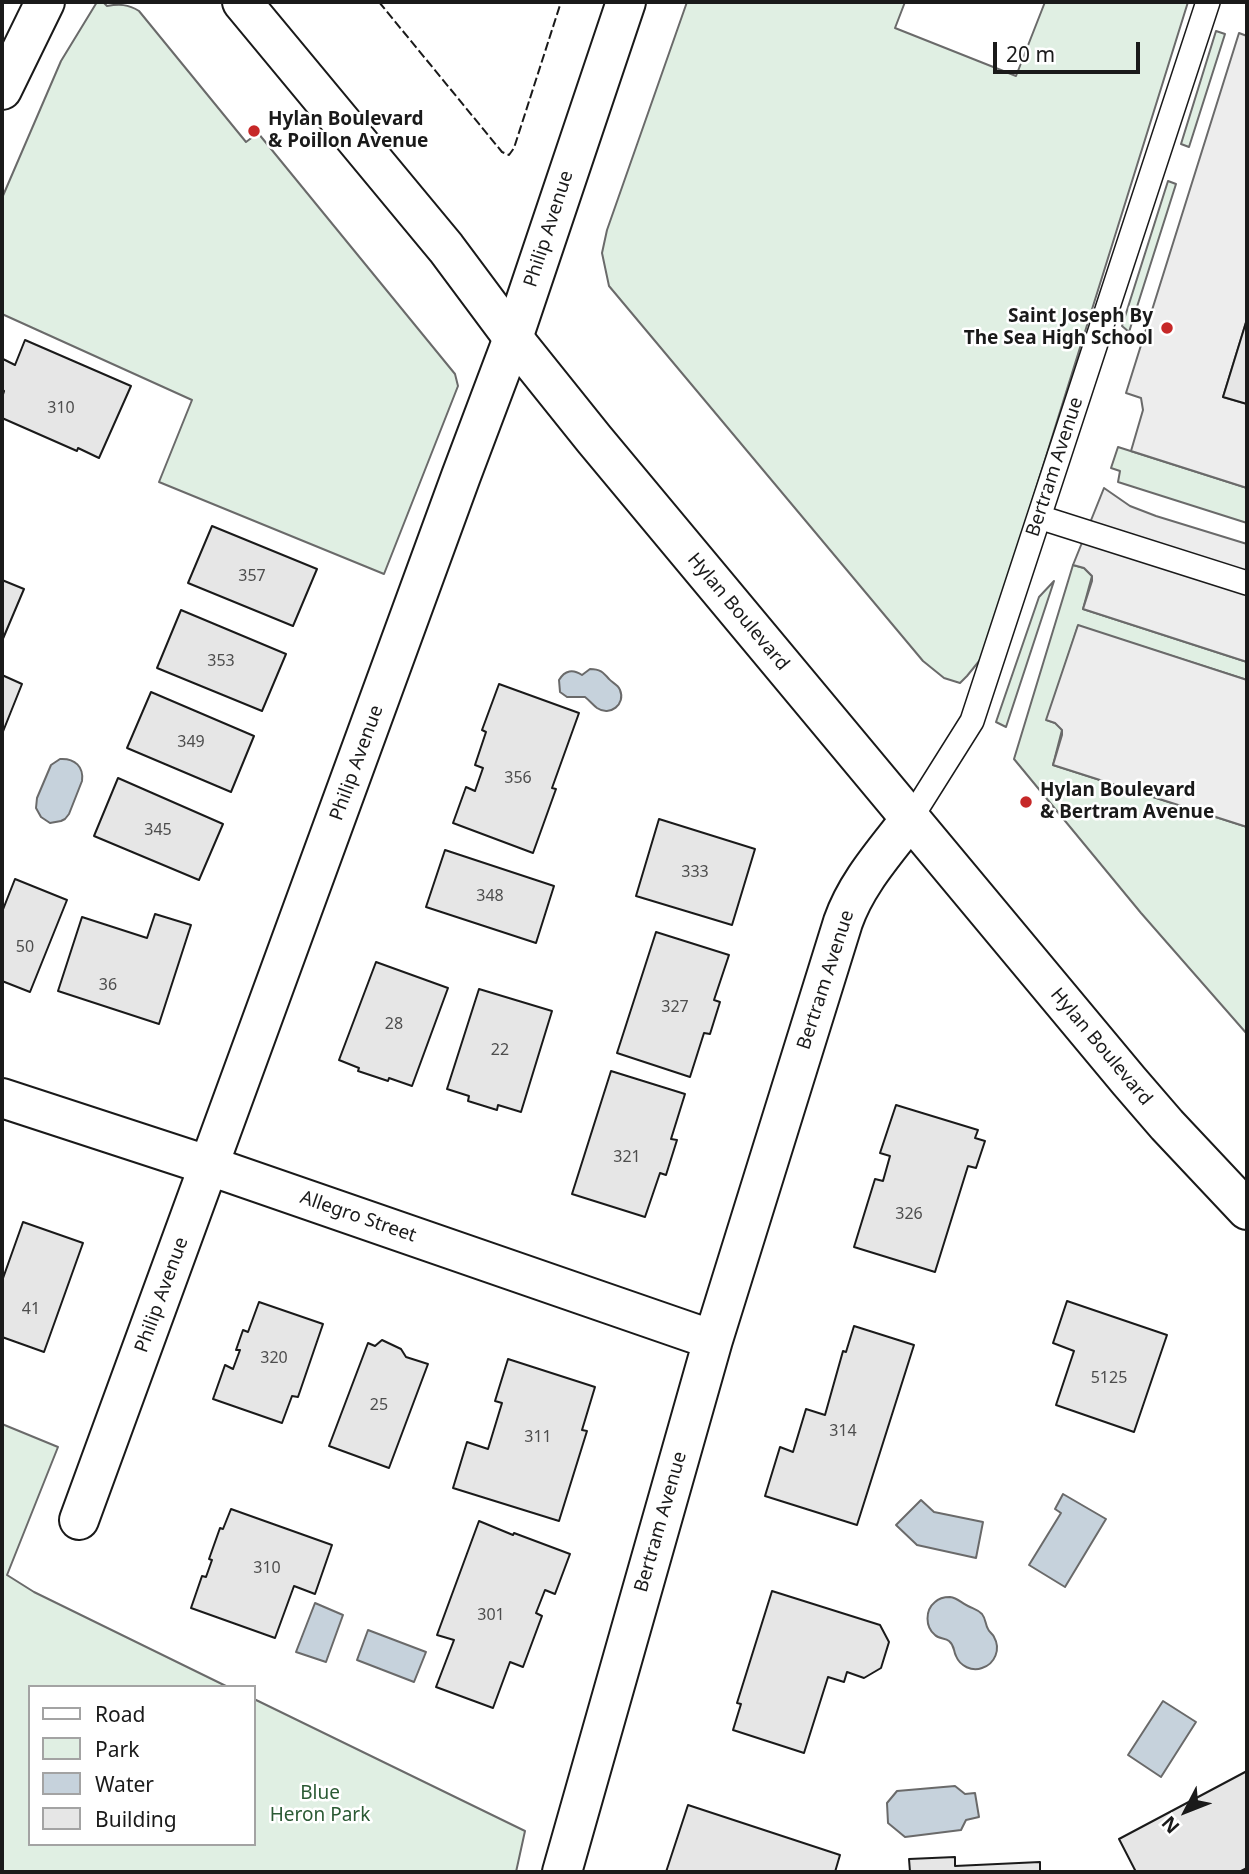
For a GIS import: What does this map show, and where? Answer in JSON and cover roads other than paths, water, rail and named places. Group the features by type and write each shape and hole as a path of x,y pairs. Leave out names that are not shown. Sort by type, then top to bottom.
{"street":[{"path":"2,90 45,2"},
{"name":"Hylan Boulevard","path":"242,2 437,237 594,439 1159,1117 1247,1210"},
{"name":"Philip Avenue","path":"79,1520 513,338 626,2"},
{"name":"Bertram Avenue","path":"562,1872 713,1340 849,904 860,885 911,818"},
{"name":"Allegro Street","path":"2,1098 713,1340"}],"lane":[{"name":"Bertram Avenue","path":"911,818 972,721 1208,2"},
{"path":"1039,517 1247,583"}],"water":[{"path":"590,669 601,671 619,688 621,700 616,708 602,710 585,697 567,697 560,692 559,680 564,674 572,671 582,675"},
{"path":"60,759 77,764 82,772 82,781 69,814 61,821 50,823 41,817 36,808 37,798 51,765"},
{"path":"1063,1494 1106,1519 1065,1587 1029,1565 1061,1513 1055,1509"},
{"path":"921,1500 934,1512 983,1522 976,1558 917,1545 896,1525"},
{"path":"950,1597 977,1610 983,1616 997,1646 993,1660 987,1666 970,1669 963,1665 951,1643 937,1636 929,1628 928,1614 932,1605 940,1599"},
{"path":"315,1603 343,1615 326,1662 296,1652"},
{"path":"368,1630 426,1652 414,1682 357,1660"},
{"path":"1163,1701 1196,1722 1161,1777 1128,1755"},
{"path":"955,1786 965,1794 975,1793 979,1817 966,1820 961,1830 905,1837 888,1823 887,1803 897,1791"}],"place":[{"name":"Hylan Boulevard & Poillon Avenue","path":"254,131"},
{"name":"Saint Joseph By The Sea High School","path":"1167,328"},
{"name":"Hylan Boulevard & Bertram Avenue","path":"1026,802"}],"park label":[{"name":"Blue Heron Park","path":"320,1805"}]}
